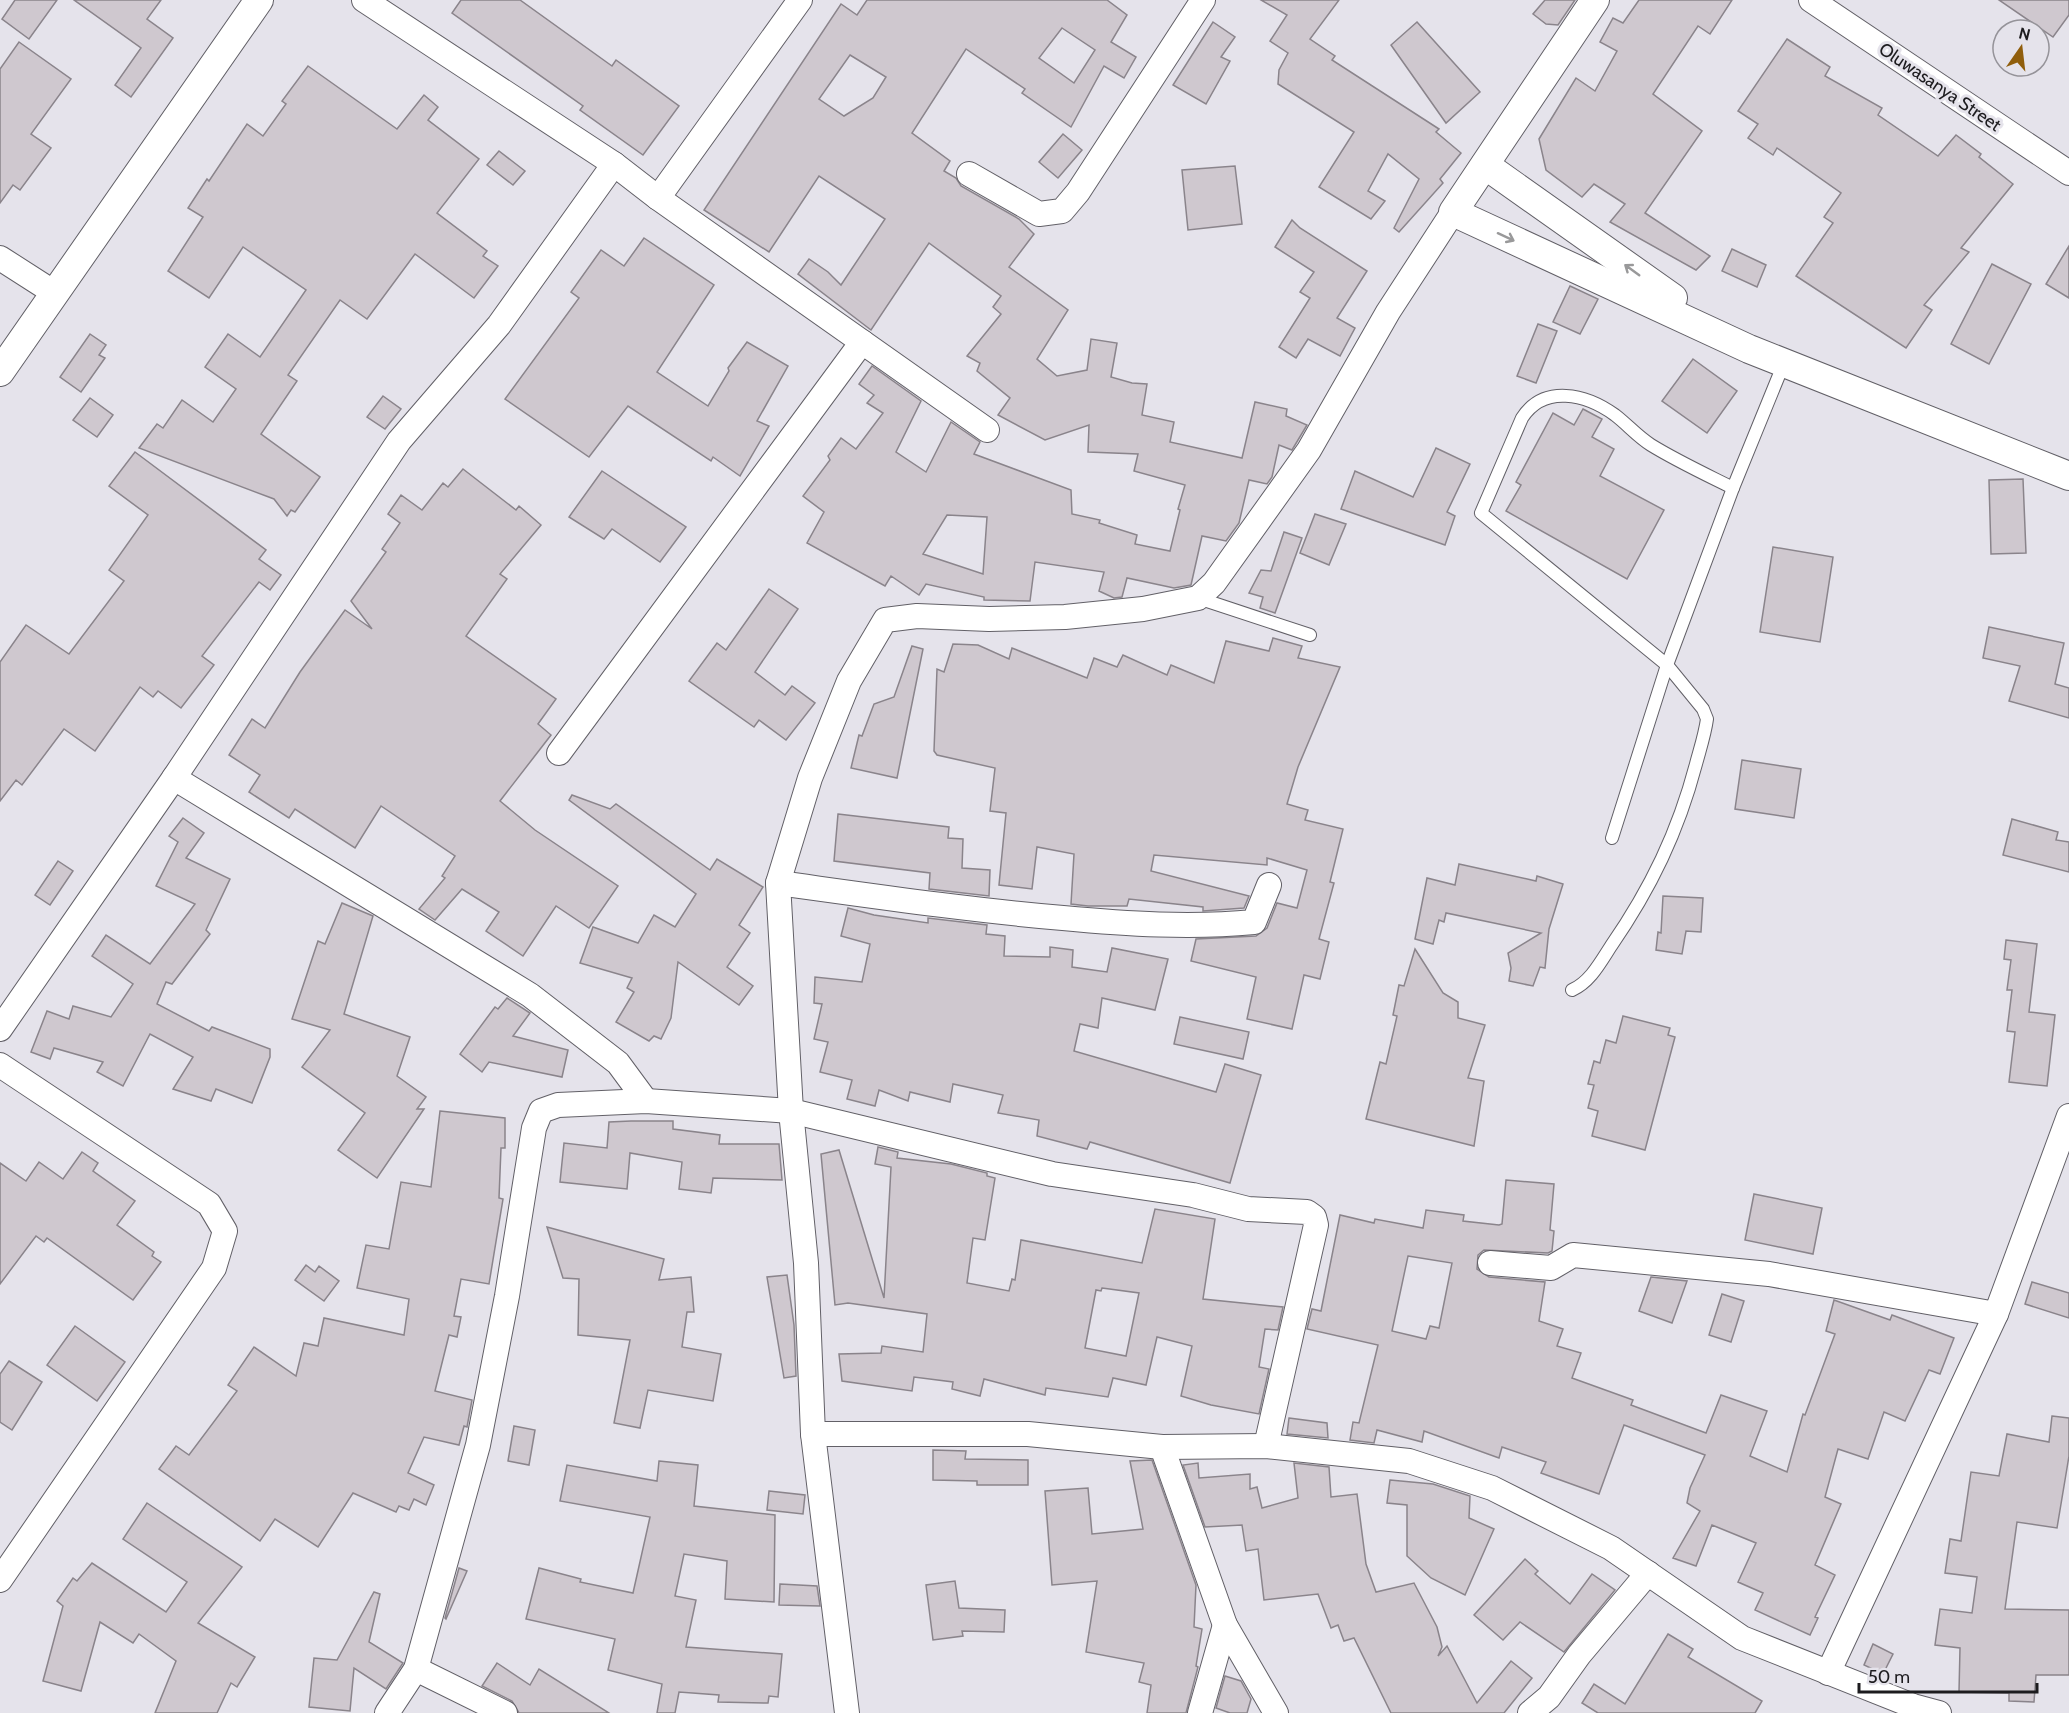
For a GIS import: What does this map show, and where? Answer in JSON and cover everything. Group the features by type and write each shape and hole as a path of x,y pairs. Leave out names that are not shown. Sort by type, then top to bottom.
{"street":[{"path":"0,372 53,292 259,0"},
{"path":"364,0 614,164 658,198 987,430"},
{"path":"658,198 800,0"},
{"path":"969,174 1039,214 1062,211 1078,192 1203,0"},
{"path":"847,1713 813,1434 806,1263 791,1111 778,883 810,778 849,681 885,620 917,616 989,619 1065,617 1143,609 1198,598 1214,583 1309,450 1388,312 1595,0"},
{"name":"Oluwasanya Street","path":"1811,0 2069,173"},
{"path":"0,1029 174,778 399,441 499,325 614,164"},
{"path":"1485,165 1667,295 1753,335 2069,461"},
{"path":"1453,212 1784,363 2069,476"},
{"path":"0,258 53,292"},
{"path":"560,753 862,342"},
{"path":"174,778 531,995 618,1062 646,1101"},
{"path":"778,883 967,910 1119,923 1226,925 1254,922 1269,885"},
{"path":"0,1065 209,1204 225,1230 214,1268 0,1580"},
{"path":"387,1713 416,1669 478,1445 507,1296 534,1128 542,1111 558,1105 646,1101 791,1111 1053,1174 1193,1195 1248,1209 1307,1212 1314,1217 1316,1225 1266,1446"},
{"path":"1828,1672 1996,1314 2069,1116"},
{"path":"1490,1263 1551,1268 1573,1255 1769,1274 1996,1314"},
{"path":"813,1434 1028,1434 1162,1447 1266,1446 1409,1461 1492,1488 1611,1548 1742,1638 1939,1713"},
{"path":"1162,1447 1225,1624 1276,1713"},
{"path":"1530,1713 1549,1697 1579,1655 1648,1573"},
{"path":"1200,1713 1225,1624"},
{"path":"416,1669 505,1713"}],"lane":[{"path":"1612,838 1667,665 1733,488 1784,363"},
{"path":"1572,990 1583,985 1626,924 1666,854 1684,807 1707,719 1703,709 1667,665 1481,513 1522,418 1531,404 1556,396 1575,397 1589,401 1615,415 1637,436 1669,456 1733,488"},
{"path":"1198,598 1310,635"}],"building":[{"path":"15,0 57,0 29,39 2,19"},
{"path":"74,0 161,0 147,19 173,38 131,97 115,85 141,48"},
{"path":"461,0 520,0 612,66 616,60 679,106 643,155 580,110 583,106 452,13"},
{"path":"867,0 1107,0 1127,15 1111,42 1136,57 1124,78 1104,66 1071,127 1022,93 1025,89 966,49 912,133 950,161 944,171 956,178 961,186 1019,219 1034,234 1009,267 1068,310 1037,359 1057,376 1087,370 1091,339 1117,343 1111,377 1132,383 1147,384 1142,415 1174,422 1170,442 1242,458 1255,402 1287,409 1286,416 1307,425 1292,450 1279,445 1272,477 1267,484 1249,480 1239,523 1226,541 1202,536 1191,585 1174,588 1127,578 1122,597 1114,598 1099,591 1104,572 1035,562 1030,601 984,600 984,597 926,584 919,595 891,576 885,586 807,543 824,512 803,496 830,460 828,456 841,438 856,449 883,413 867,403 874,395 859,384 872,366 921,401 896,452 926,472 951,422 980,442 974,454 1071,490 1072,514 1100,520 1099,523 1137,535 1135,544 1170,551 1185,485 1134,471 1138,454 1088,452 1089,425 1045,440 998,415 1010,398 977,371 980,363 967,356 1001,314 993,307 1001,296 929,243 871,330 798,274 809,259 828,272 841,285 885,219 819,176 769,252 704,210 841,4 857,15","holes":["1062,28 1095,50 1074,83 1039,58","850,55 886,77 873,98 844,116 819,99","947,515 987,517 983,574 923,554"]},
{"path":"1261,0 1339,0 1310,39 1335,56 1332,60 1439,129 1436,132 1461,153 1440,179 1443,183 1399,232 1394,228 1419,179 1388,154 1368,191 1385,201 1371,219 1319,187 1354,132 1278,84 1279,70 1288,53 1270,41 1287,15"},
{"path":"1545,0 1575,0 1558,25 1546,24 1533,14"},
{"path":"1639,0 1732,0 1710,34 1698,26 1653,94 1702,131 1645,213 1710,256 1696,270 1610,222 1625,204 1594,184 1582,197 1546,170 1539,139 1576,78 1595,91 1617,51 1600,42 1613,18 1623,23"},
{"path":"1999,0 2069,0 2069,15 2053,37 2051,36 2051,18 2025,18"},
{"path":"1213,22 1235,37 1221,57 1230,61 1206,104 1173,85"},
{"path":"1417,22 1480,92 1446,123 1391,45"},
{"path":"1787,39 1830,67 1825,76 1882,108 1878,115 1938,156 1956,135 1981,154 1979,157 2013,184 1961,248 1969,252 1924,305 1932,310 1906,348 1796,276 1833,223 1824,217 1841,193 1777,148 1773,155 1748,138 1758,124 1738,111"},
{"path":"19,42 71,79 31,134 51,148 20,190 13,185 0,203 0,69"},
{"path":"308,66 397,129 424,95 438,107 428,120 479,159 437,213 487,251 483,256 498,266 474,298 415,254 367,319 340,300 288,375 297,381 261,434 320,477 295,512 291,510 287,516 274,499 139,448 157,424 163,428 182,400 213,422 236,389 205,367 228,334 260,357 306,290 243,247 209,298 168,271 203,217 188,208 207,179 209,181 247,124 263,136 286,104 282,101"},
{"path":"1063,134 1082,150 1058,178 1039,162"},
{"path":"499,151 525,171 513,185 487,165"},
{"path":"1235,166 1242,224 1188,230 1182,170"},
{"path":"1292,220 1300,228 1367,271 1337,318 1355,328 1340,356 1308,339 1296,358 1279,347 1310,298 1300,292 1314,272 1275,247"},
{"path":"644,238 714,285 657,372 708,406 729,371 728,368 747,342 788,366 757,421 769,426 740,476 713,457 711,461 628,406 589,457 505,399 579,298 571,292 601,250 624,266"},
{"path":"2069,246 2069,298 2046,284"},
{"path":"1732,249 1766,265 1757,287 1722,271"},
{"path":"1992,264 2031,284 1989,364 1951,344"},
{"path":"1570,286 1598,299 1580,334 1553,322"},
{"path":"1538,324 1557,331 1536,383 1517,376"},
{"path":"90,334 106,345 99,355 105,358 81,392 60,377"},
{"path":"1693,359 1737,391 1707,433 1662,401"},
{"path":"383,396 401,409 385,429 367,417"},
{"path":"90,398 113,415 97,437 73,420"},
{"path":"1583,409 1602,419 1592,437 1614,449 1600,476 1664,510 1627,579 1506,511 1521,485 1516,482 1553,413 1574,425"},
{"path":"1436,448 1470,464 1447,512 1455,516 1445,545 1341,509 1355,471 1413,497"},
{"path":"135,452 266,550 259,559 281,575 270,590 259,582 202,656 214,665 181,708 158,691 153,697 140,687 95,751 64,729 22,785 16,780 0,801 0,662 26,625 69,654 124,581 109,570 148,515 109,486"},
{"path":"463,469 516,510 519,506 541,525 500,574 507,579 466,636 556,699 538,724 551,735 500,801 535,830 618,886 589,928 556,906 523,956 486,931 499,912 462,889 435,920 419,909 445,878 442,876 455,856 381,806 355,848 295,809 289,818 249,792 260,775 229,755 252,719 265,728 300,672 345,610 372,629 351,601 386,552 382,549 400,523 388,514 401,495 422,510 443,483 448,487"},
{"path":"602,471 686,527 660,562 612,529 604,539 569,517"},
{"path":"2023,479 2026,553 1991,554 1989,480"},
{"path":"1315,514 1346,524 1329,565 1300,553"},
{"path":"1284,532 1302,538 1275,613 1260,608 1263,597 1249,593 1261,570 1271,571"},
{"path":"1773,547 1833,557 1820,642 1760,632"},
{"path":"769,589 798,609 755,672 785,695 792,686 815,703 786,740 759,720 754,727 689,681 717,643 726,650"},
{"path":"1989,627 2064,643 2055,684 2069,688 2069,718 2009,701 2020,666 1983,658"},
{"path":"1273,638 1302,646 1298,658 1340,667 1298,767 1287,804 1308,810 1305,820 1343,829 1330,882 1334,883 1319,939 1329,942 1320,979 1304,975 1292,1029 1247,1019 1256,977 1191,961 1196,939 1256,936 1267,928 1277,903 1297,908 1307,870 1267,858 1267,865 1154,855 1151,871 1249,896 1244,908 1203,911 1203,907 1129,899 1127,906 1088,906 1071,904 1074,854 1037,847 1032,889 999,885 1006,813 990,811 995,768 937,755 934,751 937,669 944,672 953,644 978,645 1009,659 1012,648 1087,678 1094,658 1117,667 1123,655 1167,675 1171,665 1214,683 1226,641 1269,651"},
{"path":"912,646 923,649 897,778 851,768 859,735 862,736 874,704 894,697"},
{"path":"1742,760 1801,769 1794,818 1735,809"},
{"path":"572,795 610,809 616,804 710,870 717,859 763,887 739,925 750,933 727,967 753,986 739,1005 678,962 671,1018 661,1039 654,1036 649,1041 616,1022 634,992 627,988 632,978 580,963 593,927 638,943 654,915 675,927 696,894 569,800"},
{"path":"838,814 949,827 948,838 963,839 962,868 990,870 989,896 929,889 930,873 834,861"},
{"path":"183,818 204,833 186,858 230,879 206,930 210,934 172,984 166,982 157,1004 209,1031 212,1027 270,1049 270,1057 252,1103 216,1089 211,1101 173,1089 193,1057 150,1034 123,1086 97,1072 103,1062 54,1048 50,1059 31,1052 47,1011 69,1019 73,1006 111,1017 133,984 92,956 106,935 150,964 195,904 156,886 178,842 169,836"},
{"path":"2012,819 2058,832 2056,840 2069,842 2069,872 2003,855"},
{"path":"58,861 73,871 50,905 35,895"},
{"path":"1459,864 1536,881 1537,876 1563,884 1549,929 1545,968 1540,967 1533,986 1509,981 1511,968 1508,953 1541,933 1446,913 1444,922 1439,920 1433,944 1415,939 1427,878 1455,885"},
{"path":"1663,896 1703,898 1701,932 1686,931 1682,954 1656,950 1658,932 1661,933"},
{"path":"342,903 373,916 344,1014 410,1037 397,1076 426,1097 417,1109 424,1109 377,1178 338,1150 365,1113 302,1067 330,1030 292,1019 318,941 325,944"},
{"path":"848,908 874,915 928,923 928,918 987,925 986,934 1005,936 1004,956 1050,957 1050,947 1073,950 1072,967 1107,972 1112,948 1168,959 1155,1010 1102,998 1098,1028 1080,1024 1074,1051 1216,1092 1225,1064 1261,1075 1230,1183 1090,1142 1087,1149 1037,1136 1039,1120 998,1113 1003,1095 953,1084 950,1102 910,1092 908,1101 879,1090 875,1106 847,1099 852,1080 820,1072 828,1042 814,1039 822,1004 814,1003 815,977 862,982 870,944 841,936"},
{"path":"2006,940 2037,944 2029,1012 2055,1015 2047,1086 2009,1082 2015,1032 2007,1031 2012,990 2007,990 2011,960 2004,959"},
{"path":"1415,949 1443,993 1458,1002 1458,1018 1485,1025 1468,1078 1484,1081 1474,1146 1366,1119 1380,1062 1386,1064 1397,1016 1393,1015 1399,985 1404,986"},
{"path":"507,998 530,1013 513,1036 568,1050 562,1077 489,1062 482,1072 460,1054 495,1007 498,1009"},
{"path":"1623,1016 1670,1028 1668,1035 1675,1037 1645,1150 1592,1136 1598,1111 1588,1108 1594,1085 1588,1084 1594,1061 1600,1063 1606,1040 1616,1043"},
{"path":"1180,1017 1249,1032 1243,1059 1174,1044"},
{"path":"440,1111 505,1118 505,1148 501,1148 499,1198 503,1199 489,1284 461,1279 454,1316 461,1317 457,1337 449,1335 435,1391 472,1400 467,1427 464,1426 459,1445 424,1437 408,1473 434,1485 426,1505 414,1499 409,1510 399,1506 396,1512 353,1493 318,1547 275,1519 260,1541 159,1469 176,1446 189,1455 237,1391 228,1385 254,1347 296,1376 304,1343 318,1346 324,1318 404,1335 409,1299 357,1288 366,1245 389,1249 401,1182 431,1187"},
{"path":"673,1121 673,1129 720,1135 719,1144 779,1144 782,1180 713,1178 711,1193 679,1189 682,1162 630,1153 627,1189 560,1182 564,1143 607,1148 609,1122"},
{"path":"878,1147 898,1152 897,1158 951,1164 987,1173 987,1176 995,1178 985,1240 973,1238 967,1283 1009,1291 1012,1279 1015,1280 1021,1240 1142,1263 1155,1209 1215,1219 1203,1299 1283,1307 1278,1330 1265,1329 1259,1367 1269,1369 1259,1414 1211,1405 1181,1396 1192,1346 1157,1337 1146,1385 1113,1378 1108,1397 1046,1388 1045,1395 984,1379 980,1396 952,1389 953,1382 914,1377 912,1391 842,1381 839,1354 881,1353 882,1346 923,1352 927,1314 848,1303 835,1305 821,1154 839,1150 884,1298 891,1167 875,1164","holes":["1102,1288 1139,1293 1126,1356 1085,1348 1096,1290 1101,1291"]},
{"path":"82,1152 98,1163 93,1171 135,1201 117,1225 154,1252 152,1256 161,1262 133,1300 47,1238 44,1242 36,1236 0,1284 0,1163 26,1181 39,1162 63,1179"},
{"path":"1506,1180 1554,1184 1550,1230 1554,1231 1552,1251 1548,1253 1484,1250 1478,1255 1477,1269 1489,1277 1545,1282 1539,1321 1563,1329 1557,1346 1581,1353 1572,1378 1633,1400 1631,1405 1706,1433 1721,1395 1767,1411 1750,1456 1787,1472 1803,1414 1805,1415 1835,1334 1826,1331 1834,1300 1890,1320 1892,1315 1954,1338 1940,1374 1929,1370 1905,1421 1884,1412 1868,1459 1838,1449 1825,1497 1841,1504 1815,1565 1835,1575 1815,1617 1818,1618 1810,1635 1755,1610 1763,1593 1738,1582 1756,1543 1712,1525 1696,1566 1673,1558 1700,1511 1687,1503 1690,1488 1705,1455 1624,1425 1599,1494 1541,1473 1546,1462 1502,1447 1499,1458 1424,1431 1422,1442 1377,1430 1374,1443 1350,1440 1353,1422 1359,1423 1378,1345 1307,1329 1312,1309 1321,1311 1340,1215 1374,1223 1375,1219 1423,1228 1426,1210 1464,1215 1463,1221 1502,1224","holes":["1408,1256 1452,1263 1439,1328 1430,1326 1426,1339 1392,1331"]},
{"path":"1754,1194 1822,1208 1813,1254 1745,1240"},
{"path":"547,1227 664,1259 659,1280 691,1277 694,1312 687,1312 682,1347 721,1354 713,1401 648,1390 640,1428 614,1423 630,1340 578,1335 579,1279 563,1278"},
{"path":"306,1265 315,1272 319,1266 339,1281 324,1301 295,1280"},
{"path":"787,1275 794,1325 796,1376 784,1378 767,1277"},
{"path":"1651,1277 1687,1281 1672,1323 1639,1311"},
{"path":"2032,1282 2069,1293 2069,1318 2025,1304"},
{"path":"1722,1294 1744,1301 1731,1342 1709,1335"},
{"path":"75,1326 125,1362 97,1401 47,1365"},
{"path":"9,1361 42,1382 12,1430 0,1422 0,1374"},
{"path":"2052,1416 2069,1418 2069,1456 2057,1528 2017,1522 2005,1609 2069,1610 2069,1675 2036,1675 2034,1702 2009,1701 2009,1693 1959,1692 1960,1648 1935,1645 1940,1609 1972,1613 1977,1577 1945,1573 1950,1539 1961,1541 1971,1472 1999,1476 2007,1434 2049,1442"},
{"path":"1289,1418 1327,1423 1328,1438 1287,1434"},
{"path":"514,1426 535,1430 529,1465 508,1461"},
{"path":"933,1450 966,1451 965,1459 1028,1460 1028,1485 977,1485 977,1481 933,1480"},
{"path":"1152,1460 1196,1585 1194,1627 1202,1629 1196,1666 1198,1667 1186,1713 1147,1713 1151,1685 1139,1682 1144,1663 1086,1652 1097,1581 1052,1585 1045,1491 1088,1488 1092,1534 1143,1529 1130,1461"},
{"path":"659,1461 698,1465 694,1506 775,1515 774,1602 725,1599 727,1561 684,1554 675,1596 696,1600 686,1647 782,1654 778,1697 769,1696 768,1703 718,1702 719,1695 679,1692 675,1713 657,1713 662,1684 608,1670 615,1639 526,1619 539,1568 581,1579 580,1582 633,1593 650,1517 560,1501 567,1465 657,1481"},
{"path":"1198,1463 1199,1478 1250,1474 1250,1489 1257,1487 1262,1508 1298,1498 1294,1463 1329,1467 1331,1497 1357,1494 1366,1564 1376,1592 1414,1583 1437,1627 1442,1647 1438,1656 1447,1646 1477,1703 1511,1661 1532,1678 1504,1713 1391,1713 1354,1638 1344,1641 1338,1625 1331,1628 1318,1594 1264,1600 1258,1549 1246,1551 1242,1525 1205,1527 1183,1465"},
{"path":"1390,1480 1433,1484 1470,1496 1469,1518 1494,1529 1465,1595 1431,1578 1407,1556 1407,1505 1387,1503"},
{"path":"769,1491 805,1495 803,1514 767,1510"},
{"path":"147,1503 242,1567 198,1623 255,1657 237,1687 231,1683 217,1713 155,1713 176,1661 139,1634 133,1643 100,1622 81,1691 43,1681 63,1606 57,1601 73,1578 77,1581 92,1563 166,1612 187,1582 123,1539"},
{"path":"1525,1559 1538,1571 1535,1574 1570,1604 1592,1574 1615,1590 1564,1652 1520,1622 1503,1640 1474,1615"},
{"path":"459,1568 467,1571 446,1619 445,1618"},
{"path":"955,1581 959,1608 1005,1610 1004,1632 962,1631 963,1636 933,1640 926,1585"},
{"path":"780,1584 817,1586 820,1606 779,1605"},
{"path":"374,1592 380,1594 369,1642 403,1663 386,1689 354,1668 350,1711 309,1707 314,1658 337,1660"},
{"path":"1668,1634 1693,1649 1688,1657 1762,1701 1755,1713 1598,1713 1582,1703 1594,1684 1625,1704"},
{"path":"1873,1644 1893,1654 1883,1674 1864,1665"},
{"path":"497,1663 530,1685 539,1669 609,1713 519,1713 512,1701 482,1686"},
{"path":"1225,1676 1241,1681 1251,1699 1247,1713 1230,1713 1216,1708"}]}
